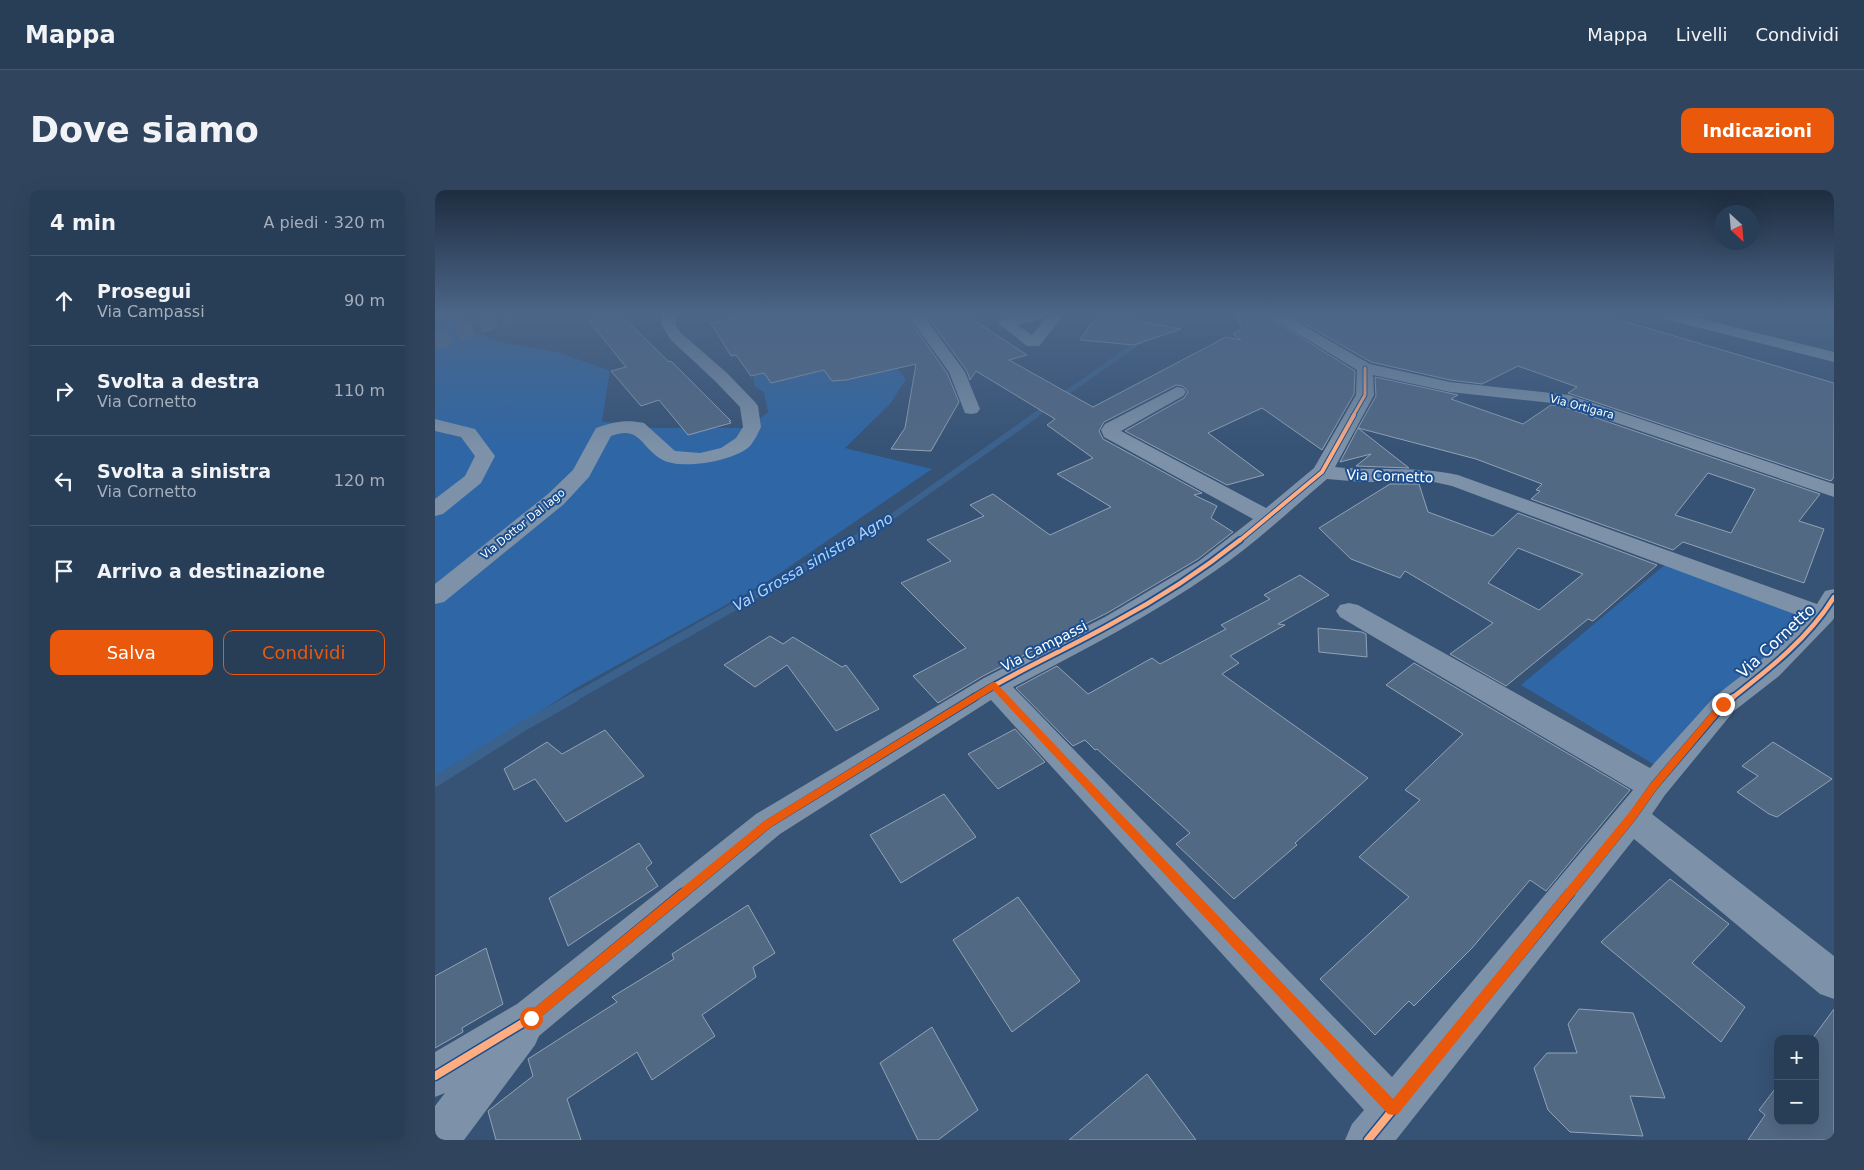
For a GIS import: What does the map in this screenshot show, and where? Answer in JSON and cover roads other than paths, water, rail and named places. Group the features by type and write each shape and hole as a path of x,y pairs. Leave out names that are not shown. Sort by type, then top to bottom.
{"street":[{"name":"Via Dottor Dal lago","path":"435,596 556,499 581,473 603,432 620,426 637,428 669,456 700,459 728,452 743,442 752,427 749,406 701,359"},
{"path":"948,359 957,372 971,409"},
{"name":"Via Ortigara","path":"1350,359 1365,368 1450,387 1499,394 1552,397 1582,404 1834,491"},
{"name":"Via Campassi","path":"435,1076 531,1018 768,824 993,685 1123,618 1207,566 1322,472 1365,395 1365,368"},
{"path":"1177,392 1112,428 1110,430 1111,433 1268,518"},
{"path":"435,424 468,433 485,456 474,479 435,509"},
{"name":"Via Cornetto","path":"1322,472 1362,476 1434,476 1458,481 1829,606 1769,669 1723,704 1654,786 1632,817 1368,1140"},
{"path":"1349,611 1654,786"},
{"path":"993,685 1393,1109"},
{"path":"1632,817 1834,980"},
{"path":"436,1140 531,1018"}],"waterway":[{"name":"Val Grossa sinistra Agno","path":"1034,416 1114,359"},
{"name":"Val Grossa sinistra Agno","path":"850,541 886,521 1036,415"},
{"name":"Val Grossa sinistra Agno","path":"573,698 852,540"},
{"name":"Val Grossa sinistra Agno","path":"435,782 522,727 575,697"}]}
